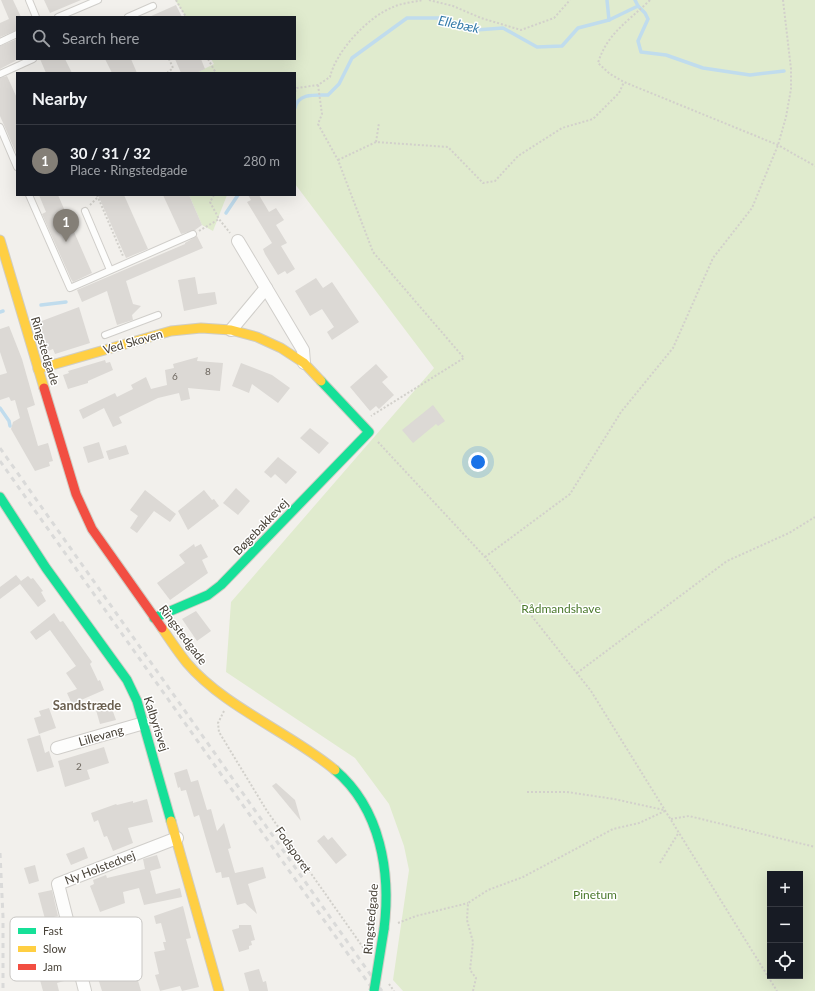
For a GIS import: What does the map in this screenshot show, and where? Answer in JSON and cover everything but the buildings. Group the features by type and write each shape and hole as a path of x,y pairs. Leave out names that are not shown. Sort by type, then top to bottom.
{"street":[{"name":"Ringstedgade","path":"0,240 38,369 82,509 92,529 154,618 191,667 212,686 231,700 324,762 343,779 362,804 371,821 384,857 387,885 384,929 374,991"},
{"name":"Ved Skoven","path":"238,241 303,350 304,363"},
{"path":"231,330 266,288"},
{"name":"Ved Skoven","path":"38,369 171,331 201,328 231,330 282,348 304,363 369,432"},
{"name":"Bøgebakkevej","path":"154,618 208,595 222,585 369,432"},
{"name":"Kalbyrisvej","path":"0,497 46,568 126,680 137,701 177,838 219,991"},
{"name":"Lillevang","path":"57,748 144,723"},
{"name":"Ny Holstedvej","path":"66,917 58,884 177,838"},
{"name":"Ny Holstedvej","path":"82,981 85,991"}],"lane":[{"path":"29,0 36,16"},
{"path":"60,16 98,0"},
{"path":"130,16 153,6"},
{"path":"0,42 16,34"},
{"path":"0,74 31,60"},
{"path":"0,127 16,165"},
{"path":"29,196 70,288 193,234"},
{"path":"85,211 110,270"},
{"path":"105,335 158,315"}],"path":[{"path":"176,0 185,16"},
{"path":"296,90 297,88 318,85 330,77 332,67 340,52 371,21 393,7 423,0"},
{"path":"429,0 453,6 481,18 521,30 554,18 570,0"},
{"path":"650,0 618,28 602,49 598,63 610,74 624,82 778,145 815,166"},
{"path":"485,557 570,494 621,412 673,348 713,258 752,208 778,145 786,117 791,69 783,0"},
{"path":"168,72 173,68 169,60"},
{"path":"209,60 215,72"},
{"path":"338,160 376,142 448,147 483,183 495,181 518,156 562,128 593,119 619,93 624,82"},
{"path":"318,85 322,114 318,124 338,160 372,252 464,358 360,422"},
{"path":"376,142 379,123"},
{"path":"97,196 126,263"},
{"path":"213,196 210,202 219,219 238,241"},
{"path":"193,234 219,219"},
{"path":"369,432 397,464 485,557 591,691 777,991"},
{"path":"577,673 727,561 789,533 815,517"},
{"name":"Fodsporet","path":"231,700 218,723 219,732 224,742 267,811 368,955"},
{"path":"527,792 567,792 614,799 665,811"},
{"path":"416,916 468,903 488,890 523,877 613,829 639,823 665,811"},
{"path":"671,820 689,816 815,847"},
{"path":"660,863 679,832"},
{"path":"468,903 467,920 474,942 470,970 476,978 473,991"},
{"path":"386,979 394,991"}],"green space":[{"name":"Rådmandshave","path":"175,0 815,0 815,991 403,991 393,980 409,870 404,846 389,804 355,758 226,672 231,602 434,368 296,185 296,72 198,72 214,64 212,60 296,60 296,16 185,16"},
{"path":"189,196 227,196 213,231 202,225"}],"waterway":[{"path":"607,0 609,20"},
{"name":"Ellebæk","path":"296,106 303,97 328,95 339,84 352,58 407,18 442,18 476,30 503,28 537,47 562,46 578,28 609,20 638,6 635,0"},
{"path":"638,6 645,13 648,19 638,41 641,52 666,55 703,68 750,75 784,71"},
{"name":"Ellebæk","path":"226,213 237,196"},
{"name":"Ellebæk","path":"41,305 66,302"},
{"name":"Ellebæk","path":"0,408 9,421 10,426"}],"railway":[{"path":"0,448 382,991"},
{"path":"0,461 374,991"},
{"path":"0,853 3,917 3,991"}],"traffic: fast":[{"path":"154,618 208,595 221,585 369,432 321,381"},
{"path":"0,497 46,568 127,680 137,701 171,821"},
{"path":"335,770 351,786 363,803 373,823 384,864 386,886 384,929"},
{"path":"374,991 384,929"}],"traffic: slow":[{"path":"0,240 44,388"},
{"path":"38,369 171,331 201,328 231,330 257,337 281,348 304,363 321,381"},
{"path":"162,628 187,663 202,679 238,706 299,744 335,770"},
{"path":"171,821 219,991"}],"traffic: jam":[{"path":"44,388 76,494 92,529 162,628"}],"place":[{"name":"30 / 31 / 32","path":"66,242"}],"district":[{"name":"Sandstræde","path":"87,705"}],"park label":[{"name":"Pinetum","path":"595,895"}]}
